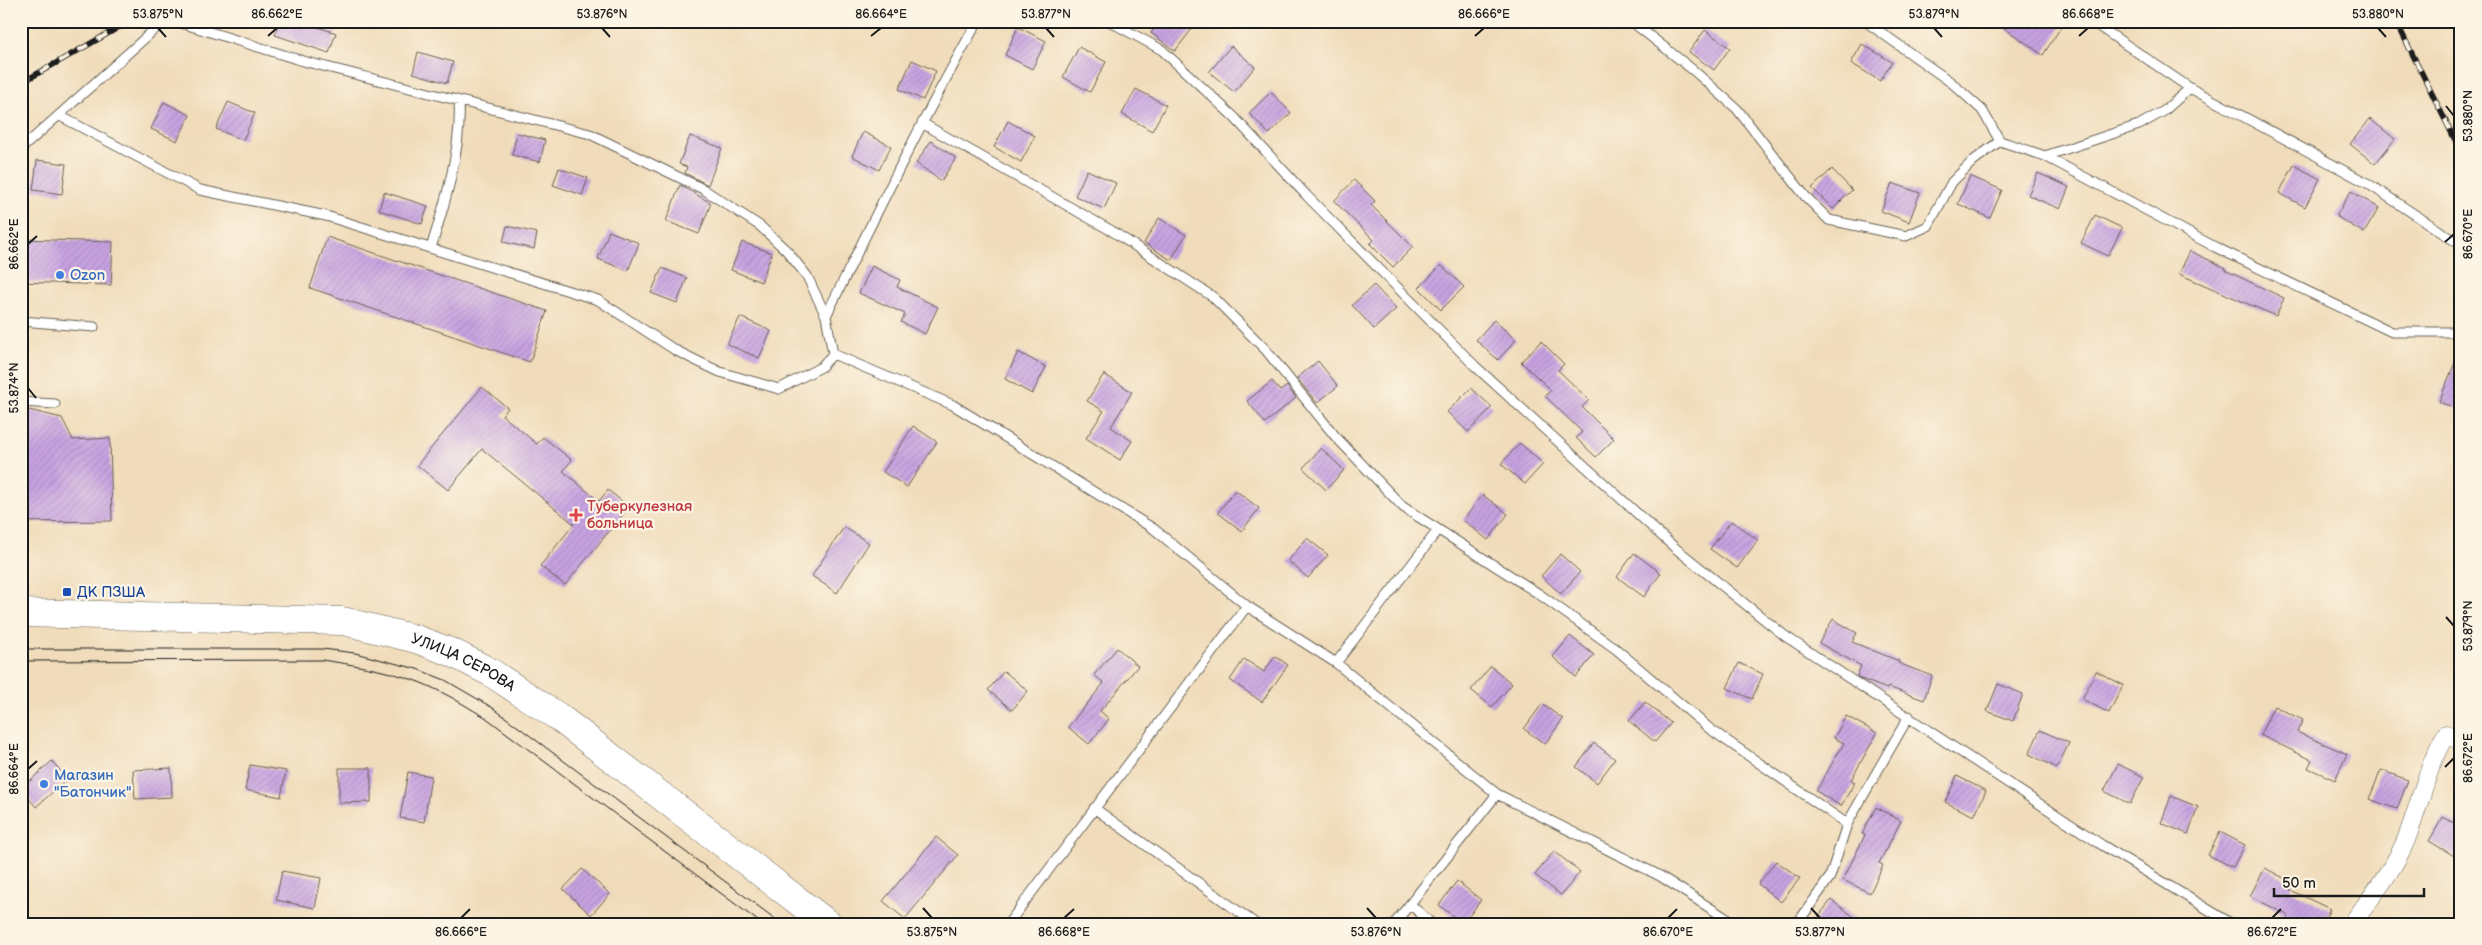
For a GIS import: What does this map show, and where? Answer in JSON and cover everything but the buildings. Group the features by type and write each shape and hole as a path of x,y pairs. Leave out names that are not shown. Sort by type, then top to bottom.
{"main road":[{"name":"УЛИЦА СЕРОВА","path":"21,613 343,621 416,639 453,653 490,672 557,716 828,924"}],"street":[{"path":"2352,924 2384,880 2405,842 2423,797 2435,753 2446,734 2461,741"}],"lane":[{"path":"21,149 164,21"},
{"path":"175,21 303,60 459,102 590,134 703,189 760,226 787,251 807,276 826,316 833,354"},
{"path":"826,316 957,55 978,21"},
{"path":"1109,21 1162,50 1234,117 1307,196 1475,366 1674,547 1785,636 2102,845 2232,924"},
{"path":"1631,21 1737,108 1805,196 1829,220 1906,236 1928,226 1952,182 1973,161 2000,141"},
{"path":"1865,21 1952,83 1982,110 2000,141 2045,156 2215,247 2392,332 2461,332"},
{"path":"2091,21 2190,88 2367,183 2461,245"},
{"path":"2045,156 2139,124 2164,111 2190,88"},
{"path":"431,248 457,150 461,126 459,102"},
{"path":"60,116 200,190 326,216 598,300 675,350 720,372 755,383 779,388 820,367 833,354"},
{"path":"922,123 1112,231 1213,297 1265,349 1335,436 1403,507 1539,594 1616,650 1710,729 1847,824"},
{"path":"21,321 94,327"},
{"path":"833,354 961,410 1154,529 1247,606 1336,663 1497,794 1660,876 1735,924"},
{"path":"21,402 55,404"},
{"path":"1336,663 1438,530"},
{"path":"1008,924 1247,606"},
{"path":"1797,924 1830,876 1847,824 1909,716"},
{"path":"1394,924 1497,794"},
{"path":"1094,808 1256,924"},
{"path":"1410,904 1432,924"}],"tram line":[{"path":"21,649 323,649 355,653 417,669 445,680 493,708 782,924"},
{"path":"21,661 322,660 368,668 413,680 447,695 485,717 762,924"}],"railway":[{"path":"21,83 130,21"},
{"path":"2396,21 2461,152"}],"place":[{"name":"Ozon","path":"60,275"},
{"name":"Туберкулезная больница","path":"576,515"},
{"name":"ДК ПЗША","path":"67,592"},
{"name":"Магазин \"Батончик\"","path":"44,784"}]}
